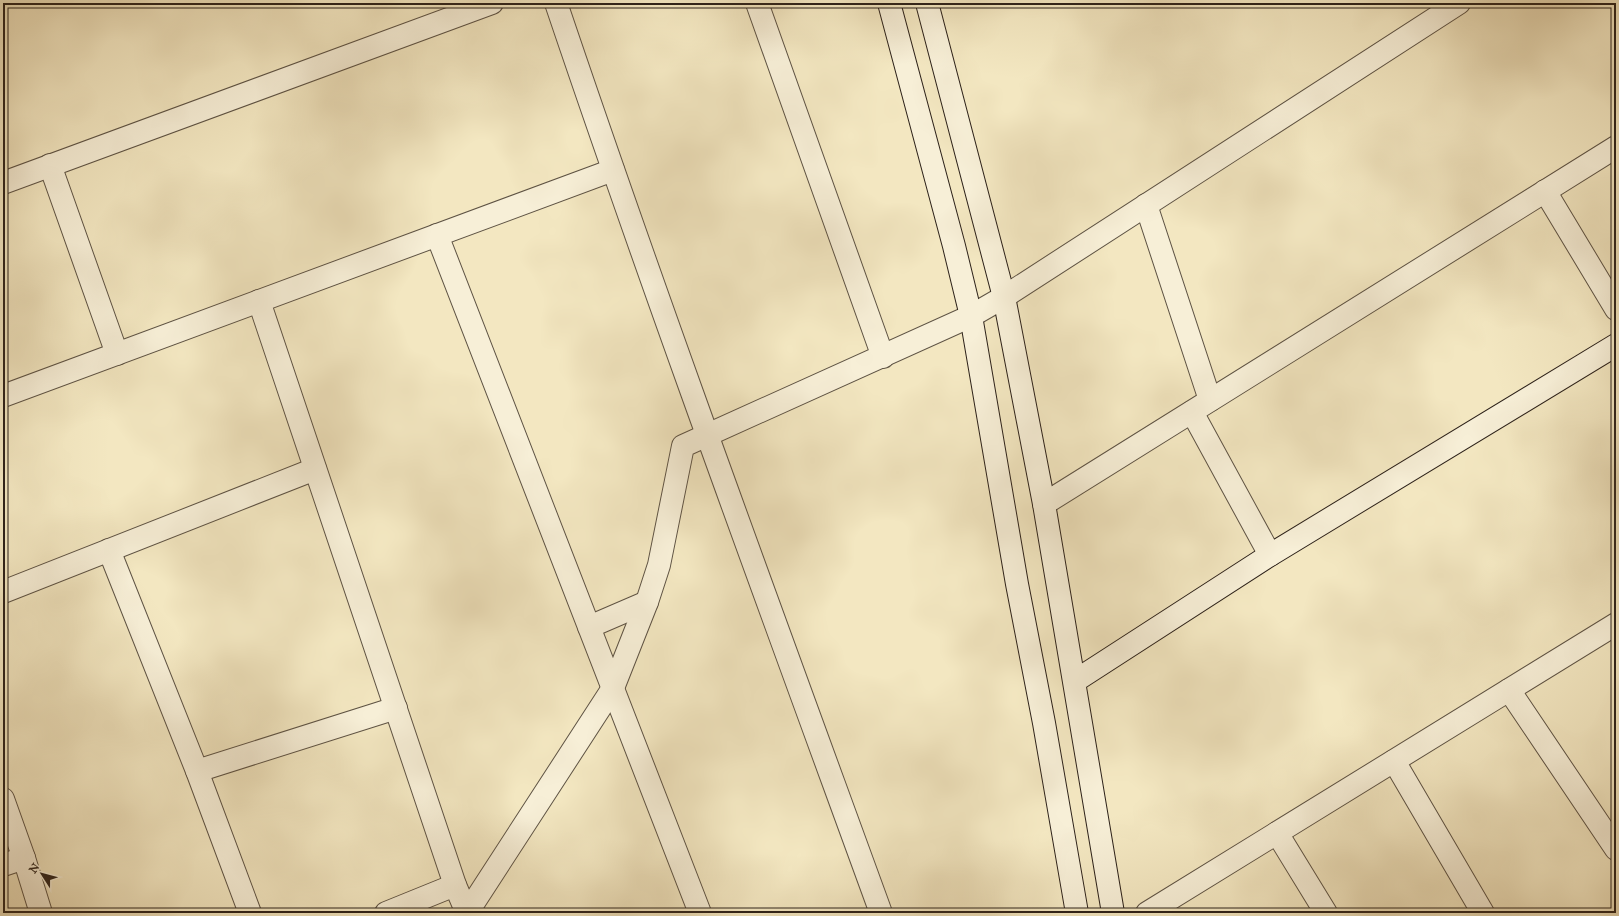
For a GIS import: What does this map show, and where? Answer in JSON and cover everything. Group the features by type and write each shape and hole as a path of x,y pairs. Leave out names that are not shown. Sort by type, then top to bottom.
{"street":[{"path":"3,182 469,7 492,3"},
{"path":"556,3 706,435 881,913"},
{"path":"757,3 883,357"},
{"path":"889,3 954,246 971,316 1017,584 1044,723 1077,913"},
{"path":"927,3 1004,297 1044,504 1114,913"},
{"path":"467,913 613,688 647,602 659,565 683,446 971,316 1004,297 1459,3"},
{"path":"1044,504 1616,147"},
{"path":"50,165 117,354"},
{"path":"3,396 613,170"},
{"path":"1545,191 1616,309"},
{"path":"1146,205 1210,400"},
{"path":"437,235 700,913"},
{"path":"258,301 455,885 467,913"},
{"path":"1075,681 1270,555 1616,344"},
{"path":"1192,412 1270,555"},
{"path":"3,592 315,469"},
{"path":"109,550 197,771 250,913"},
{"path":"589,627 647,602"},
{"path":"1147,913 1616,624"},
{"path":"1509,690 1616,849"},
{"path":"197,771 396,708"},
{"path":"1394,761 1483,913"},
{"path":"3,799 24,858 41,913"},
{"path":"1277,833 1326,913"},
{"path":"3,864 24,858"},
{"path":"386,913 455,885"}]}
